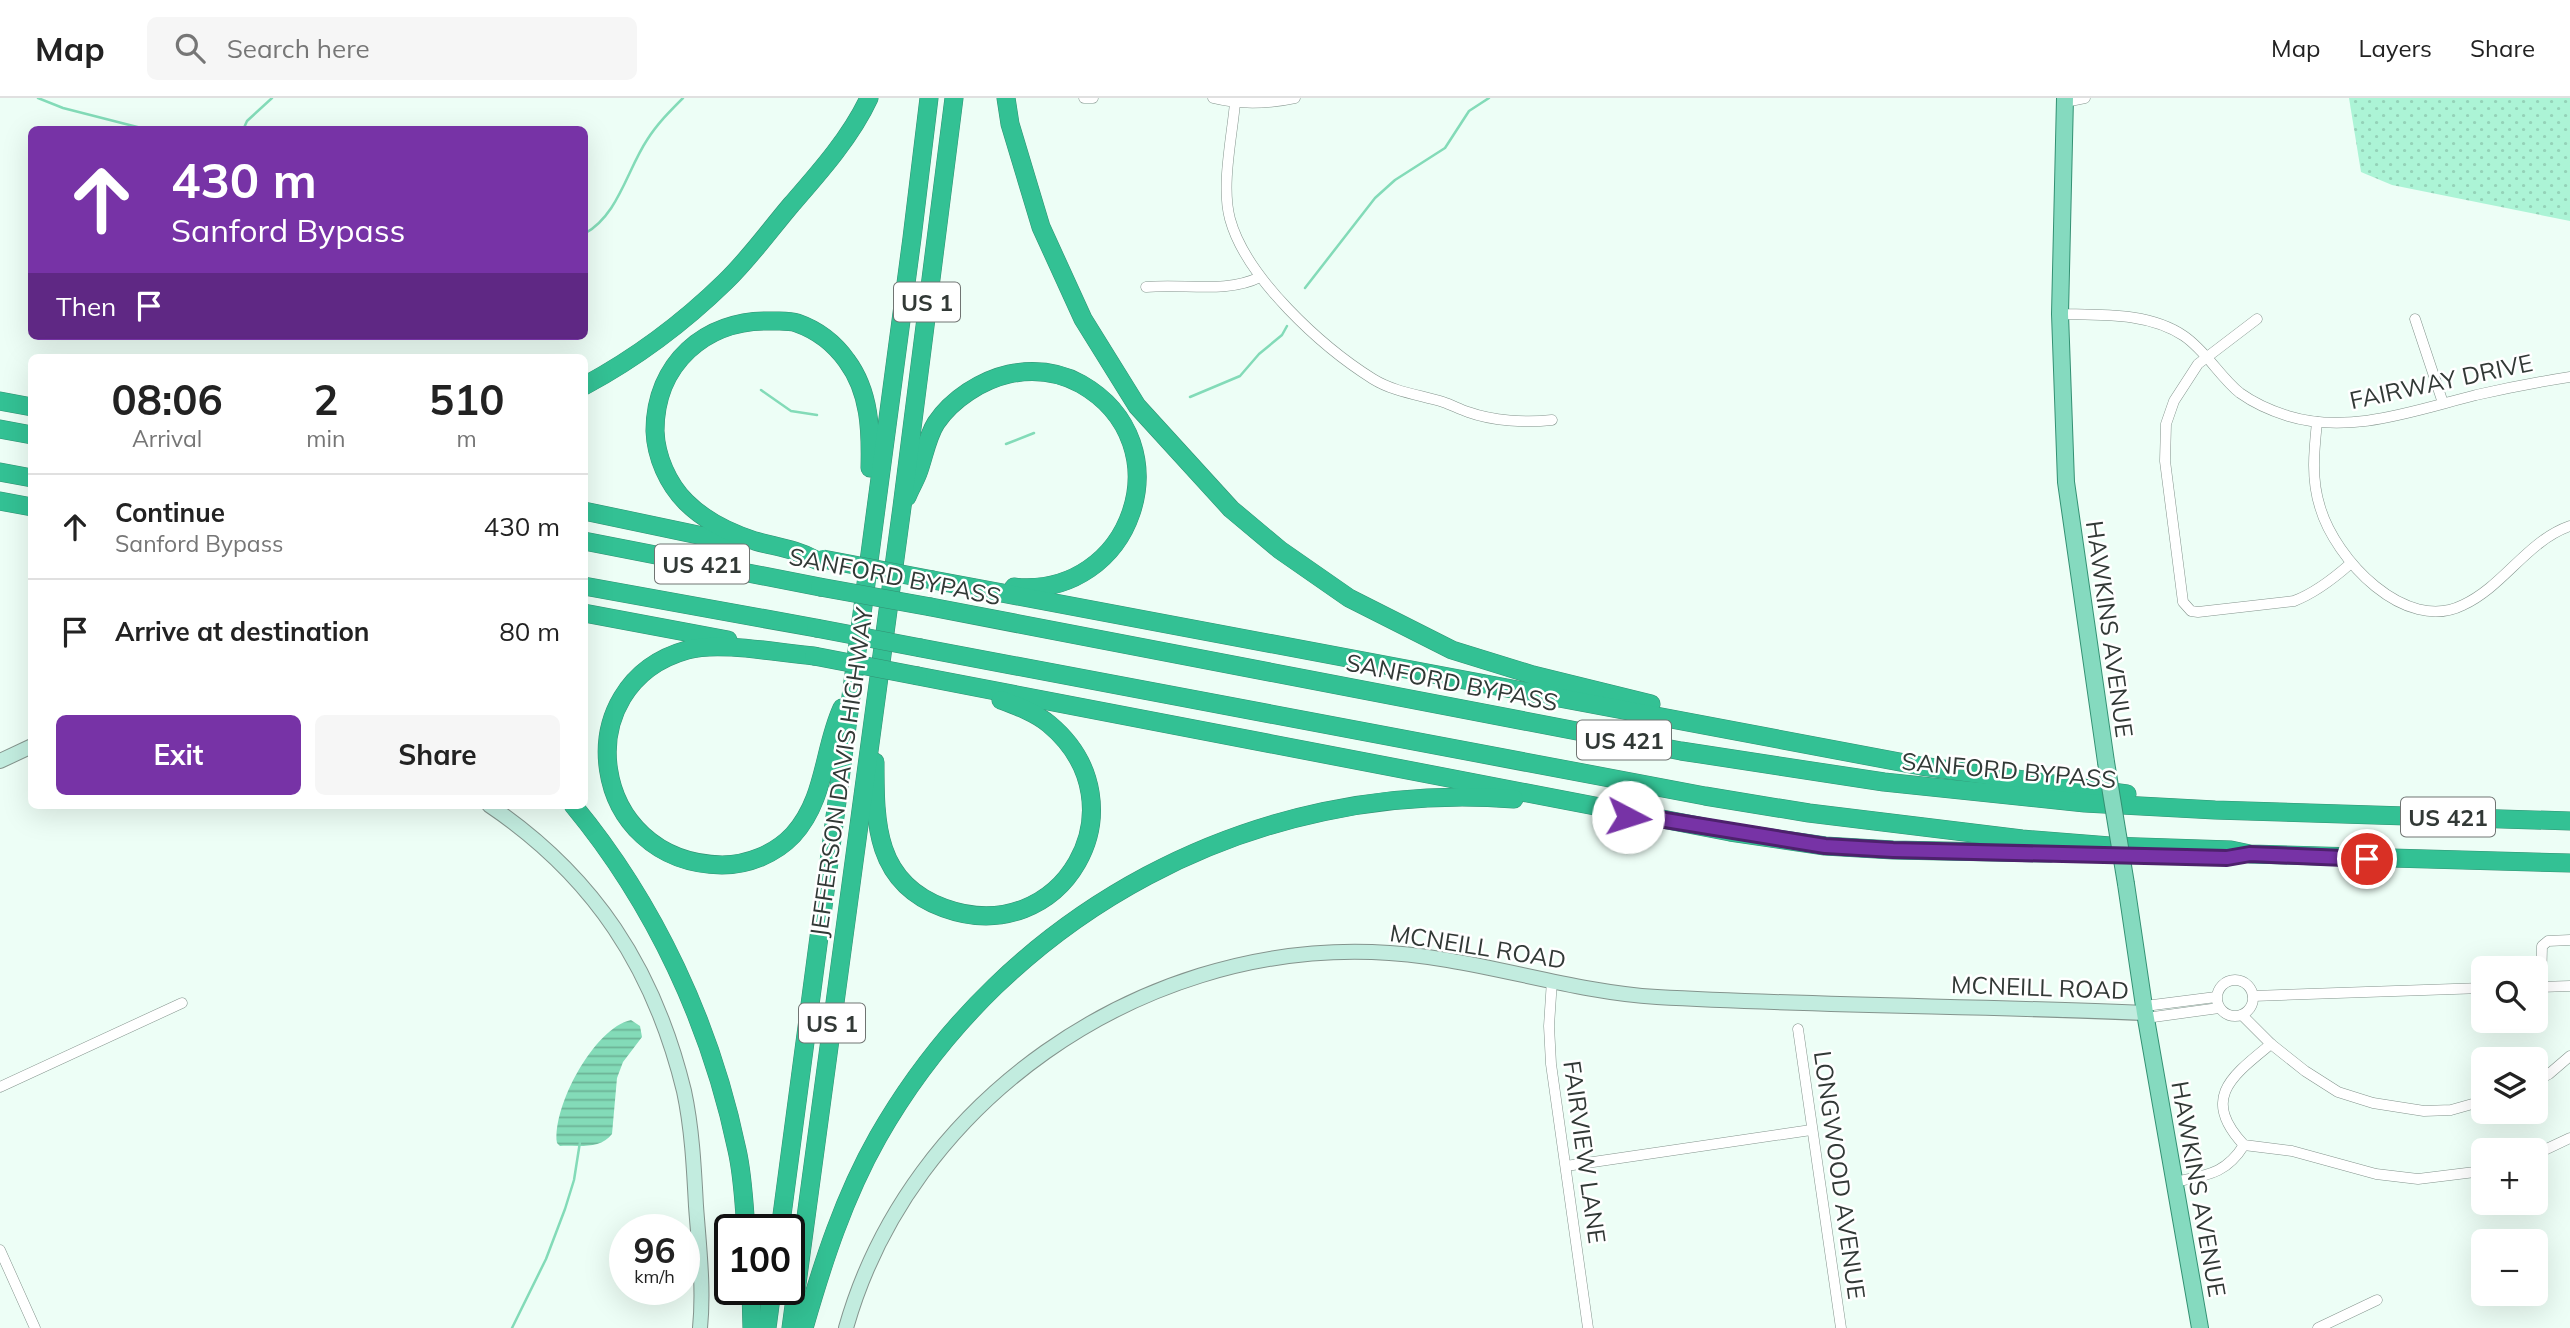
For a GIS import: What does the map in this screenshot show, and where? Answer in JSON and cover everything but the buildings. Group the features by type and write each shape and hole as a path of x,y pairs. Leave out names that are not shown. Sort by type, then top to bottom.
{"highway":[{"path":"588,384 616,369 680,323 727,281 819,173 869,98"},
{"name":"JEFFERSON DAVIS HIGHWAY","path":"782,1214 929,98"},
{"name":"JEFFERSON DAVIS HIGHWAY","path":"791,1328 902,507 954,98"},
{"path":"1006,98 1010,124 1041,227 1083,319 1138,406 1231,509 1280,550 1349,598 1452,650 1533,675 1757,731 1772,738"},
{"path":"820,559 799,550 756,541 729,531 702,516 672,486 662,465 656,440 655,416 659,396 675,364 698,341 726,326 758,321 795,322 829,341 848,362 861,387 869,411 870,470 876,499"},
{"path":"902,507 918,473 935,424 975,386 1001,376 1023,371 1050,372 1071,379 1106,402 1128,435 1135,452 1138,471 1134,504 1121,535 1096,565 1057,585 1023,587 933,580"},
{"path":"0,401 28,406"},
{"path":"0,429 28,434"},
{"path":"0,472 28,477"},
{"path":"0,501 28,506"},
{"path":"588,512 820,559 1921,766 2076,789 2325,814"},
{"name":"SANFORD BYPASS","path":"588,542 1681,751 1804,771 2085,803 2570,821"},
{"name":"US 421","path":"588,587 1808,814 2022,839 2110,846 2231,850 2250,854 2570,863"},
{"path":"588,614 1730,832 1839,847 2227,858 2250,854"},
{"path":"814,656 721,647 686,650 653,666 632,686 618,706 608,735 606,759 611,785 620,808 644,837 663,851 681,859 715,865 749,862 776,849 804,822 823,776 835,723 851,689"},
{"path":"872,718 875,745 875,817 890,865 907,887 931,904 964,915 999,916 1028,909 1052,893 1072,871 1091,825 1092,798 1085,771 1070,745 1048,722 1019,707 923,677"},
{"path":"804,1328 821,1266 855,1182 877,1139 917,1076 940,1045 999,981 1052,936 1105,899 1170,863 1225,840 1293,818 1364,804 1436,798 1503,799 1541,802 1628,817 1647,817"},
{"path":"576,809 600,838 667,948 701,1026 722,1086 738,1153 744,1214"},
{"path":"751,1305 752,1328"},
{"path":"767,1328 770,1305"}],"main road":[{"name":"HAWKINS AVENUE","path":"2065,100 2060,314 2066,482 2106,762 2200,1328"}],"street":[{"path":"1085,98 1093,98"},
{"path":"1213,98 1236,103 1268,104 1295,98"},
{"path":"2065,100 2085,98"},
{"path":"1236,103 1227,199 1230,219 1238,241 1260,276 1330,348 1375,381 1470,413 1533,422 1552,420"},
{"path":"1146,287 1229,285 1250,282 1260,276"},
{"name":"FAIRWAY DRIVE","path":"2060,314 2121,315 2164,326 2184,336 2240,393 2260,405 2288,416 2317,422 2365,421 2513,386 2570,377"},
{"path":"2257,319 2206,358 2189,375 2174,401 2166,424 2170,500 2185,607 2198,612 2294,601 2306,597 2350,564"},
{"path":"2416,319 2443,403"},
{"path":"2317,422 2313,467 2315,488 2320,510 2330,533 2350,564 2366,581 2392,598 2421,610 2442,611 2461,607 2479,596 2538,543 2570,526"},
{"path":"0,761 28,748"},
{"path":"495,809 531,835 579,882 606,915 640,968 668,1034 684,1093 693,1155 703,1301 700,1328"},
{"path":"2541,956 2542,946 2548,941 2570,940"},
{"name":"MCNEILL ROAD","path":"846,1328 865,1274 893,1216 929,1161 970,1115 1016,1073 1104,1014 1183,980 1233,966 1326,953 1373,952 1441,959 1653,997 2146,1012"},
{"path":"2236,980 2247,985 2253,996 2251,1006 2242,1015 2230,1016 2219,1008 2216,997 2221,986 2236,980"},
{"name":"FAIRVIEW LANE","path":"1552,981 1549,1026 1551,1065 1588,1328"},
{"path":"2548,987 2570,986"},
{"path":"2253,996 2471,988"},
{"path":"2146,1012 2216,997"},
{"path":"0,1087 182,1003"},
{"path":"2146,1012 2219,1008"},
{"path":"2242,1015 2271,1044 2305,1071 2338,1092 2373,1103 2424,1111 2451,1110 2471,1104"},
{"name":"LONGWOOD AVENUE","path":"1798,1029 1841,1328"},
{"path":"2271,1044 2227,1086 2221,1097 2225,1120 2244,1145 2292,1151 2376,1174 2418,1179 2471,1172"},
{"path":"2548,1074 2570,1056"},
{"path":"1566,1166 1811,1130"},
{"path":"2548,1148 2570,1138"},
{"path":"2175,1182 2224,1168 2234,1160 2244,1145"},
{"path":"0,1251 35,1328"},
{"path":"2318,1328 2377,1300"}],"shaded area":[{"path":"2349,98 2570,98 2570,221 2392,185 2361,172"},
{"path":"631,1020 640,1026 642,1037 623,1062 617,1078 612,1134 595,1145 560,1146 557,1143 557,1128 561,1110 578,1071 603,1038 617,1026"}],"waterway":[{"path":"38,98 63,108 133,126"},
{"path":"245,126 272,98"},
{"path":"588,231 596,226 614,204 647,140 683,98"},
{"path":"1305,288 1375,198 1395,180 1445,148 1469,111 1489,98"},
{"path":"1190,397 1240,376 1259,354 1282,335 1287,326"},
{"path":"761,390 791,411 817,415"},
{"path":"1006,444 1034,433"},
{"path":"512,1328 546,1259 565,1209 574,1180 580,1142"}],"route":[{"path":"1628,817 1647,817 1730,832 1848,848 2227,858 2250,854 2367,859"}]}
